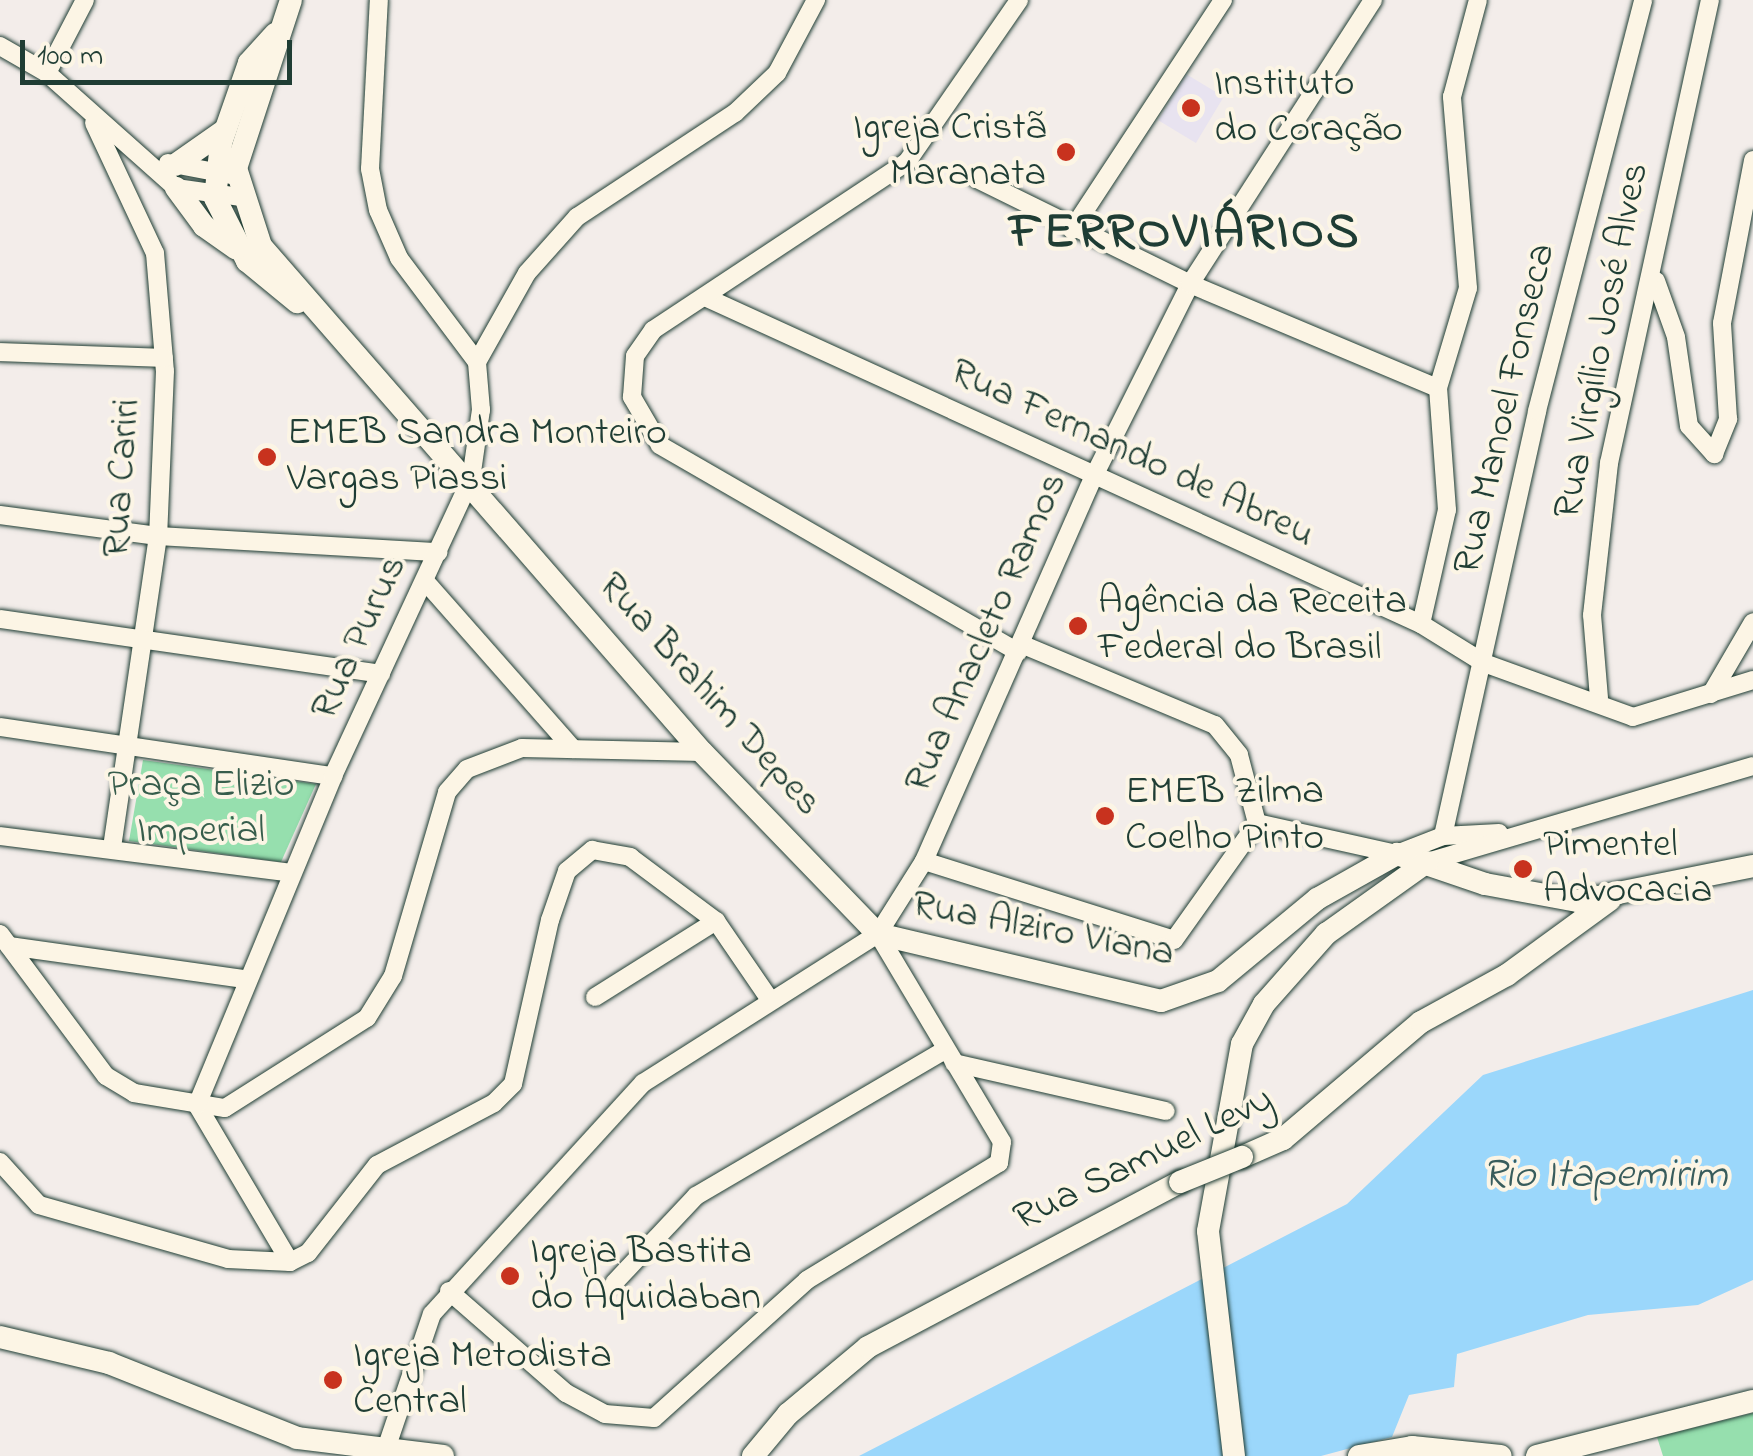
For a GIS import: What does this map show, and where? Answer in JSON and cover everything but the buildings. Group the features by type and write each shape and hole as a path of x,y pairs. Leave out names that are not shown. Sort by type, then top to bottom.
{"main road":[{"path":"232,178 275,34 291,0"},
{"path":"232,178 225,130 248,63 275,34"},
{"path":"225,130 175,176 204,226 240,250"},
{"name":"Rua Brahim Depes","path":"316,316 256,237 232,178 216,198 240,250 316,316 471,479 702,752 878,934"},
{"path":"1396,854 1567,900 1617,895 1753,866"},
{"name":"Rua Alziro Viana","path":"878,934 1161,1000 1218,980 1317,899 1396,854"},
{"path":"1234,1456 1208,1231 1230,1091 1264,1004 1326,934 1427,862"},
{"name":"Rua Samuel Levy","path":"754,1456 788,1414 868,1347 1180,1182 1283,1139 1421,1022 1507,975 1617,895"},
{"path":"0,1336 108,1363 296,1438 388,1443 443,1456"},
{"path":"1537,1456 1753,1401"},
{"path":"1362,1455 1439,1447 1501,1456"}],"street":[{"path":"46,73 84,0"},
{"path":"379,0 370,170 378,210 399,258 477,362"},
{"path":"471,479 477,362 528,273 577,218 735,113 776,73 816,0"},
{"path":"924,861 1174,940 1256,823 1239,755 1215,725 1020,648 645,430 632,397 635,356 652,330 908,162 1019,0"},
{"path":"1072,230 1223,0"},
{"name":"Rua Anacleto Ramos","path":"878,934 924,861 1094,476 1190,284 1373,0"},
{"path":"1421,624 1447,510 1438,388 1468,288 1452,97 1478,0"},
{"name":"Rua Manoel Fonseca","path":"1443,836 1643,0"},
{"name":"Rua Virgílio José Alves","path":"1599,698 1592,616 1609,463 1656,281 1710,0"},
{"path":"0,46 46,73 94,123 130,150 216,198"},
{"name":"Rua Cariri","path":"94,123 155,253 164,358 158,536 112,849"},
{"path":"1656,281 1676,337 1689,426 1714,454 1728,419 1722,323 1753,160"},
{"path":"175,176 232,178"},
{"path":"977,179 1072,230 1190,284 1438,388"},
{"name":"Rua Fernando de Abreu","path":"705,297 1421,624 1484,663 1599,698 1648,718 1753,680"},
{"path":"0,352 164,358"},
{"name":"Rua Purus","path":"197,1105 244,979 471,479"},
{"path":"0,515 158,536 439,552"},
{"path":"425,582 572,749"},
{"path":"0,619 381,674"},
{"path":"1711,694 1753,622"},
{"path":"0,727 333,776"},
{"path":"4,940 106,1076 134,1092 197,1105 250,1100 368,1018 394,976 447,792 466,769 495,752 702,752"},
{"path":"1427,862 1753,766"},
{"path":"1256,823 1396,854 1443,836 1527,832"},
{"path":"0,836 291,873"},
{"path":"0,1162 39,1204 228,1259 290,1262 308,1253 377,1165 513,1084 550,920 579,857 630,857 716,920 768,997"},
{"path":"595,996 716,920"},
{"name":"Rua Alziro Viana","path":"388,1443 424,1330 449,1291 642,1083 768,997 878,934"},
{"name":"Rua Brahim Depes","path":"449,1291 566,1393 605,1414 654,1418 807,1280 1006,1154 878,934"},
{"path":"4,940 244,979"},
{"path":"614,1283 696,1196 950,1056 1166,1111"},
{"path":"197,1105 290,1262"}],"shaded area":[{"name":"Instituto do Coração","path":"1186,74 1224,97 1196,143 1158,120"}],"green space":[{"name":"Praça Elizio Imperial","path":"143,760 316,784 281,862 129,841"},
{"path":"1753,1413 1753,1456 1663,1456 1657,1437"}],"water":[{"name":"Rio Itapemirim","path":"1753,990 1753,1280 1698,1305 1588,1315 1457,1354 1454,1387 1409,1395 1392,1437 1321,1456 859,1456 1347,1204 1483,1075"}],"place":[{"name":"Instituto do Coração","path":"1191,108"},
{"name":"Igreja Cristã Maranata","path":"1066,152"},
{"name":"EMEB Sandra Monteiro Vargas Piassi","path":"267,457"},
{"name":"Agência da Receita Federal do Brasil","path":"1078,626"},
{"name":"EMEB Zilma Coelho Pinto","path":"1105,816"},
{"name":"Pimentel Advocacia","path":"1523,869"},
{"name":"Igreja Bastita do Aquidaban","path":"510,1276"},
{"name":"Igreja Metodista Central","path":"333,1380"}],"district":[{"name":"FERROVIÁRIOS","path":"1185,234"}]}
